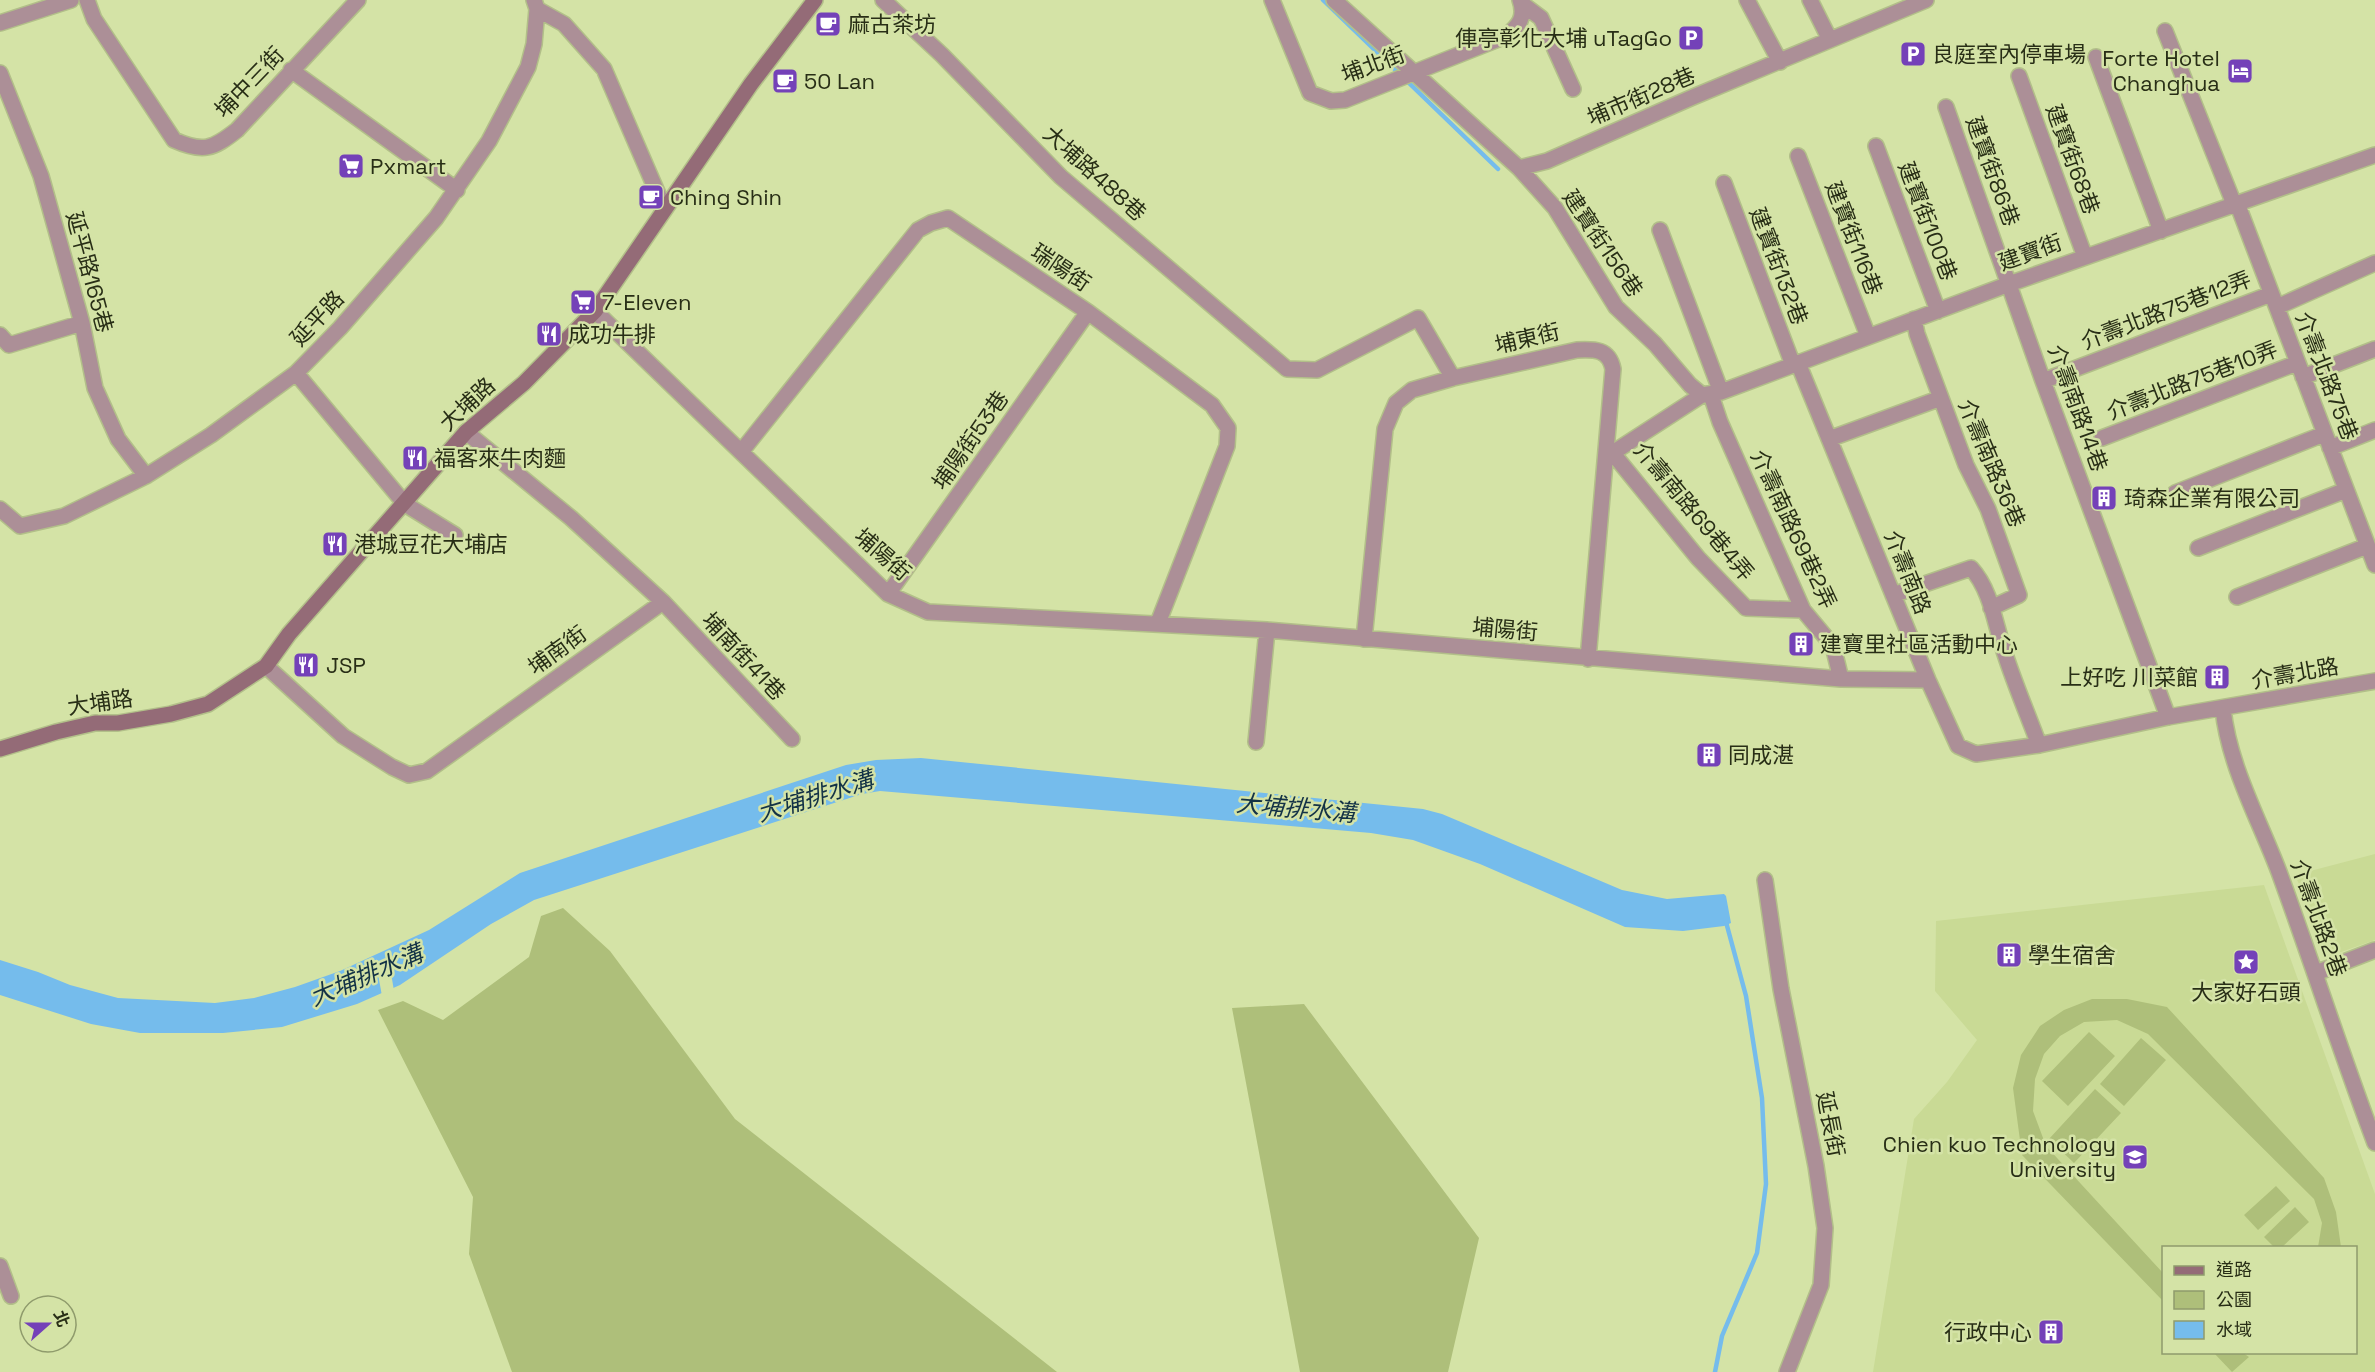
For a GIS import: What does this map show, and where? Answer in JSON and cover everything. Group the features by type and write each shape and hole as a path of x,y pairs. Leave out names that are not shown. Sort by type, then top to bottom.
{"main road":[{"name":"大埔路","path":"0,749 95,723 118,723 171,714 208,704 266,666 289,634 466,432 524,383 595,311 774,52 815,0"}],"street":[{"path":"0,23 71,0"},
{"name":"埔中三街","path":"87,0 94,19 174,140 192,148 212,147 237,130 358,0"},
{"name":"大埔路488巷","path":"884,0 942,55 1061,177 1287,369 1317,370 1418,318 1453,378"},
{"name":"埔北街","path":"1272,0 1310,93 1331,101 1345,100 1506,36 1518,26 1523,15 1520,2"},
{"name":"建寶街156巷","path":"1334,0 1518,168 1555,208 1617,307 1656,344 1690,385 1711,394"},
{"path":"1747,0 1780,62"},
{"path":"1810,0 1830,40"},
{"name":"埔市街28巷","path":"1518,168 1547,161 1693,97 1926,0"},
{"name":"埔北街","path":"1520,2 1541,18 1573,89"},
{"path":"536,5 564,24 604,69 664,208"},
{"name":"延平路","path":"0,509 20,526 64,516 146,476 211,435 296,373 436,218 489,141 528,67 534,45 536,5"},
{"name":"介壽北路75巷","path":"2165,31 2274,300 2375,565"},
{"path":"2096,57 2161,231"},
{"path":"291,70 457,190"},
{"name":"延平路165巷","path":"0,73 41,176 82,323 95,388 118,439 146,476"},
{"name":"建寶街68巷","path":"2019,76 2085,256"},
{"name":"建寶街86巷","path":"1946,107 2009,284"},
{"name":"建寶街100巷","path":"1876,146 1938,311"},
{"name":"建寶街","path":"1711,394 2085,256 2375,155"},
{"name":"建寶街116巷","path":"1798,156 1868,336"},
{"name":"建寶街132巷","path":"1724,183 1795,364"},
{"name":"瑞陽街","path":"741,452 918,230 948,218 1088,312 1212,405 1227,428 1227,446 1158,623"},
{"name":"介壽南路69巷2弄","path":"1660,230 1720,422 1803,610 1833,646 1841,679"},
{"name":"介壽北路75巷12弄","path":"2043,381 2375,263"},
{"name":"介壽南路14巷","path":"2009,284 2168,717"},
{"name":"埔陽街","path":"595,311 888,594 928,612 1268,630 1841,679 1928,680"},
{"name":"埔陽街53巷","path":"888,594 1088,312"},
{"name":"介壽南路36巷","path":"1914,319 1917,334 1966,465 1988,509 2019,595 1991,608"},
{"path":"0,335 9,345 82,323"},
{"name":"埔東街","path":"1364,639 1385,429 1396,403 1412,390 1453,378 1577,350 1591,349 1603,352 1611,359 1613,369 1588,659"},
{"name":"介壽北路75巷10弄","path":"2102,438 2300,370 2375,349"},
{"name":"介壽南路","path":"1795,364 1829,439 1928,680 1958,746 1976,754 2039,745 2168,717 2223,709"},
{"path":"296,373 405,504 455,535"},
{"name":"介壽南路69巷4弄","path":"1711,394 1614,452 1615,456 1698,558 1746,608 1803,610"},
{"path":"1829,439 1941,398"},
{"path":"2175,492 2327,441 2375,430"},
{"path":"466,432 571,518 663,602"},
{"path":"2198,548 2346,490"},
{"path":"2360,526 2375,520"},
{"path":"2238,597 2367,546"},
{"path":"1893,595 1971,568 1978,576 1991,608 2004,653 2039,745"},
{"name":"埔南街","path":"266,666 343,736 409,775 427,771 663,602"},
{"name":"埔南街41巷","path":"663,602 792,740"},
{"path":"1256,742 1268,630"},
{"name":"介壽北路","path":"2223,709 2375,681"},
{"name":"介壽北路2巷","path":"2223,709 2225,730 2255,819 2277,868 2375,1143"},
{"name":"延長街","path":"1765,880 1771,931 1816,1166 1825,1228 1821,1285 1787,1372"},
{"path":"2316,974 2375,950"},
{"path":"0,1266 11,1296"}],"shaded area":[{"path":"2375,854 2375,940 2330,956 2295,875"},
{"name":"Chien kuo Technology University","path":"2264,885 2375,1194 2375,1372 1873,1372 1914,1119 1947,1082 1977,1040 1935,991 1936,921"}],"green space":[{"path":"563,908 610,951 735,1119 1057,1372 512,1372 469,1254 473,1197 378,1010 403,1001 443,1020 529,957 541,916"},
{"path":"2092,999 2127,999 2167,1007 2324,1178 2336,1212 2341,1246 2318,1246 2322,1223 2314,1199 2148,1034 2117,1020 2084,1022 2060,1036 2044,1054 2035,1079 2033,1111 2046,1146 2162,1272 2162,1300 2022,1155 2013,1088 2021,1055 2040,1026 2064,1010"},
{"path":"1304,1004 1479,1238 1448,1372 1300,1372 1232,1008"},
{"path":"2089,1032 2115,1056 2068,1106 2042,1081"},
{"path":"2141,1038 2166,1060 2124,1106 2100,1084"},
{"path":"2095,1089 2121,1113 2074,1163 2049,1139"},
{"path":"2276,1186 2290,1201 2258,1230 2244,1215"},
{"path":"2295,1207 2309,1222 2283,1246 2273,1246 2264,1237"},
{"path":"2215,1354 2244,1354 2249,1357 2232,1372"}],"water":[{"name":"大埔排水溝","path":"921,758 1423,809 1442,814 1622,890 1667,899 1724,894 1731,923 1724,926 1683,931 1625,927 1480,864 1413,840 1371,833 880,791 862,794 534,900 491,924 400,985 357,1004 282,1027 223,1033 140,1033 91,1024 0,995 0,960 70,985 118,998 215,1003 254,998 340,971 429,930 520,873 846,765 876,760"}],"pier":[{"path":"389,961 394,991 382,996 376,963"}],"waterway":[{"path":"1323,0 1498,169"},
{"path":"1715,1372 1722,1336 1757,1253 1766,1184 1762,1098 1746,996 1726,922"}],"place":[{"name":"麻古茶坊","path":"828,24"},
{"name":"俥亭彰化大埔 uTagGo","path":"1691,38"},
{"name":"良庭室內停車場","path":"1913,54"},
{"name":"Forte Hotel Changhua","path":"2240,71"},
{"name":"50 Lan","path":"785,81"},
{"name":"Pxmart","path":"351,166"},
{"name":"Ching Shin","path":"651,197"},
{"name":"7-Eleven","path":"583,302"},
{"name":"成功牛排","path":"549,334"},
{"name":"福客來牛肉麵","path":"415,458"},
{"name":"琦森企業有限公司","path":"2104,498"},
{"name":"港城豆花大埔店","path":"335,544"},
{"name":"建寶里社區活動中心","path":"1801,644"},
{"name":"JSP","path":"306,665"},
{"name":"上好吃 川菜館","path":"2217,677"},
{"name":"同成湛","path":"1709,755"},
{"name":"學生宿舍","path":"2009,955"},
{"name":"大家好石頭","path":"2246,962"},
{"name":"Chien kuo Technology University","path":"2135,1157"},
{"name":"行政中心","path":"2051,1332"}]}
